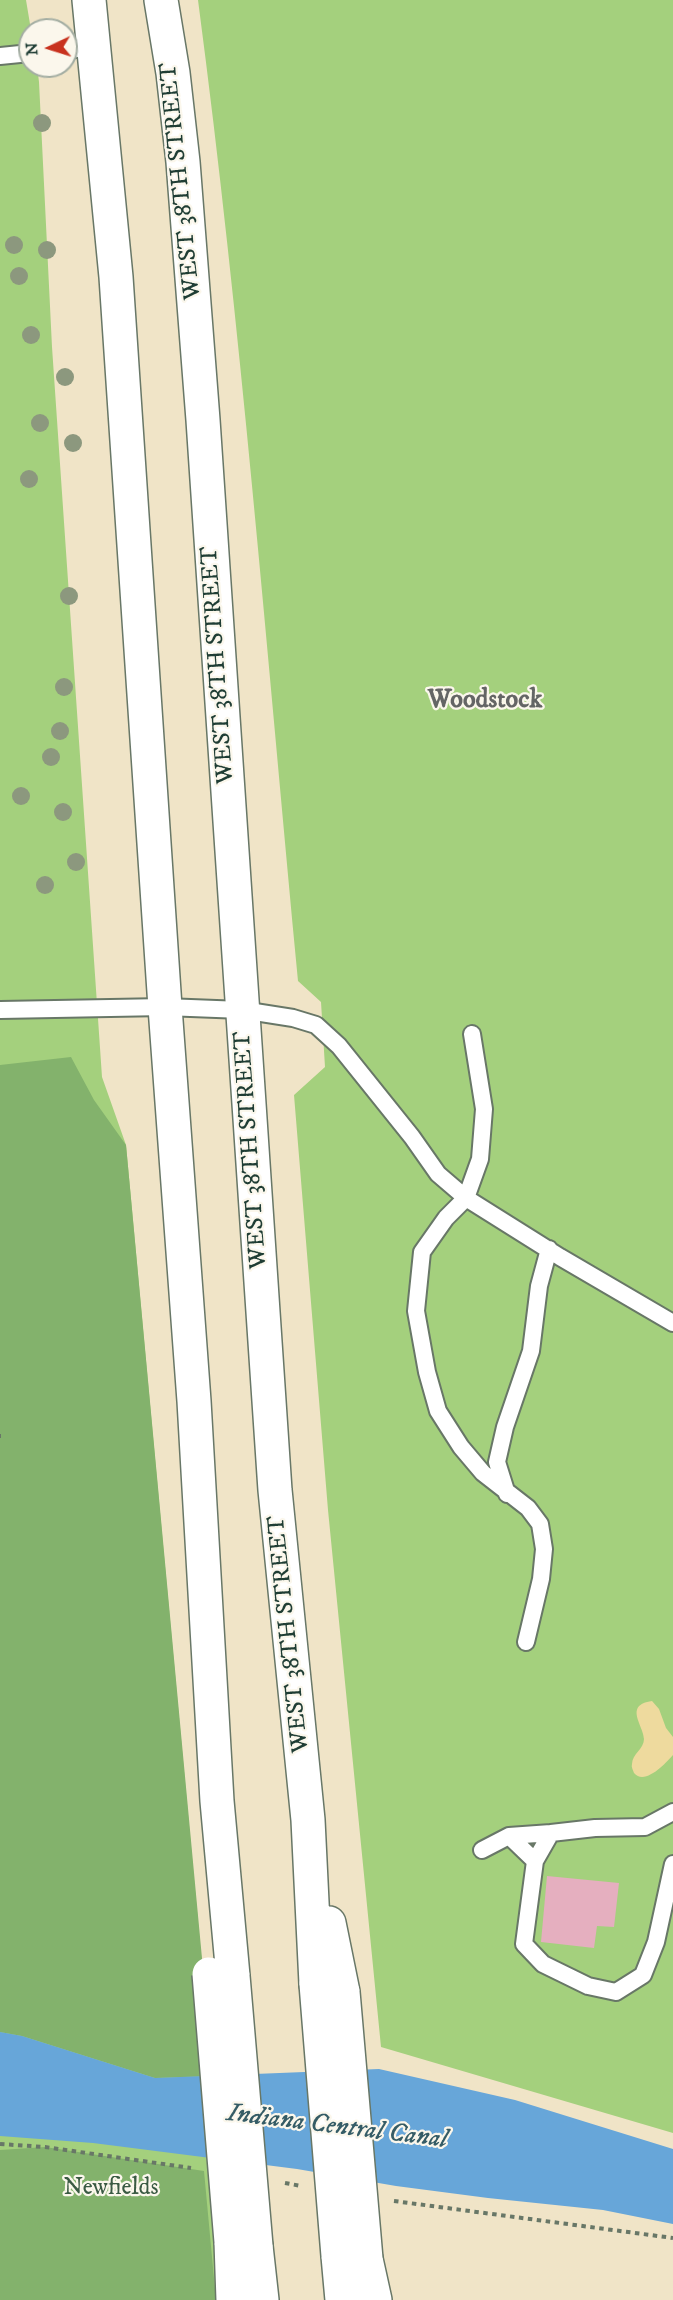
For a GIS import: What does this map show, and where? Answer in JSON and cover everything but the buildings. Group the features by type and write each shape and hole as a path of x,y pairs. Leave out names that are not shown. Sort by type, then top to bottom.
{"main road":[{"path":"89,0 80,48 116,277 194,1401 217,1802 221,1975 243,2244 262,2300"},
{"name":"WEST 38TH STREET","path":"161,0 183,162 200,373 275,1490 308,1820 330,1988 352,2258 342,2300"},
{"path":"232,2300 243,2244"},
{"path":"352,2258 375,2300"}],"lane":[{"path":"0,56 18,54"},
{"path":"0,1010 165,1007 242,1010 292,1018 316,1025 339,1046 412,1137 438,1174 466,1198 673,1323"},
{"path":"472,1034 484,1109 480,1159 466,1198 446,1218 422,1252 416,1311 427,1372 438,1411 461,1447 483,1473 507,1494 528,1508 540,1524 544,1549 541,1579 526,1642"},
{"path":"507,1494 497,1462 505,1428 531,1351 539,1286 549,1249"},
{"path":"482,1850 509,1836 595,1828 645,1827 673,1812"},
{"path":"551,1833 536,1861 524,1944 543,1964 588,1986 616,1992 643,1975 657,1942 673,1864"},
{"path":"509,1836 536,1861"}],"green space":[{"name":"Newfields","path":"0,0 26,0 29,18 18,18 18,78 38,78 39,82 52,347 102,1077 126,1145 233,2300 0,2300"},
{"path":"198,0 673,0 673,2133 381,2047 328,1510 294,1095 325,1067 321,1002 298,981 240,367"},
{"path":"71,1057 94,1100 126,1145 213,2076 155,2078 22,2036 0,2032 0,1065"},
{"path":"45,2147 204,2171 216,2300 0,2300 0,2150"}],"sand":[{"path":"652,1701 659,1709 666,1728 673,1737 673,1755 655,1772 644,1777 634,1773 632,1766 634,1757 644,1739 637,1711 643,1703"}],"water":[{"name":"Indiana Central Canal","path":"0,2032 22,2036 155,2078 379,2069 515,2100 673,2149 673,2224 603,2210 396,2186 297,2169 93,2143 0,2136"}],"district":[{"name":"Woodstock","path":"485,702"}]}
